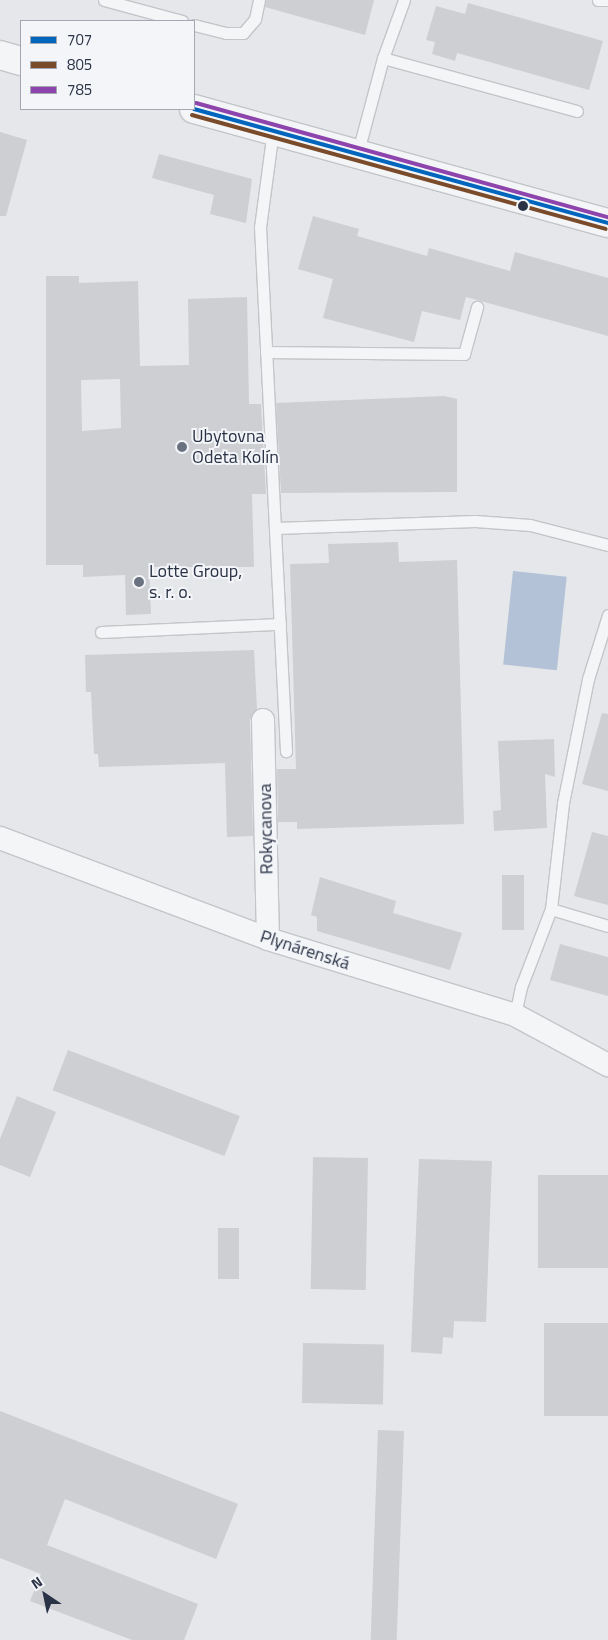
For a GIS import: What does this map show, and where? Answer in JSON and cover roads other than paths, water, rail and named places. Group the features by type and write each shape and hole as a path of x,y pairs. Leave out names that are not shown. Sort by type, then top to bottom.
{"street":[{"path":"0,55 20,61"},
{"path":"195,109 608,223"},
{"name":"Rokycanova","path":"263,720 268,939"},
{"name":"Plynárenská","path":"0,838 268,939 515,1015 608,1065"}],"lane":[{"path":"104,0 178,20"},
{"path":"195,24 226,34 244,33 255,19 259,0"},
{"path":"357,155 383,58 404,0"},
{"path":"598,0 608,0"},
{"path":"383,58 577,111"},
{"path":"272,130 260,227 286,751"},
{"path":"266,352 464,354 477,307"},
{"path":"275,528 475,522 530,525 608,545"},
{"path":"515,1015 521,987 551,909 563,803 588,679 608,615"},
{"path":"101,632 280,624"},
{"path":"551,909 608,926"}],"water":[{"path":"513,571 567,577 557,670 503,664"}],"place":[{"name":"Ubytovna Odeta Kolín","path":"182,447"},
{"name":"Lotte Group, s. r. o.","path":"139,582"}]}
